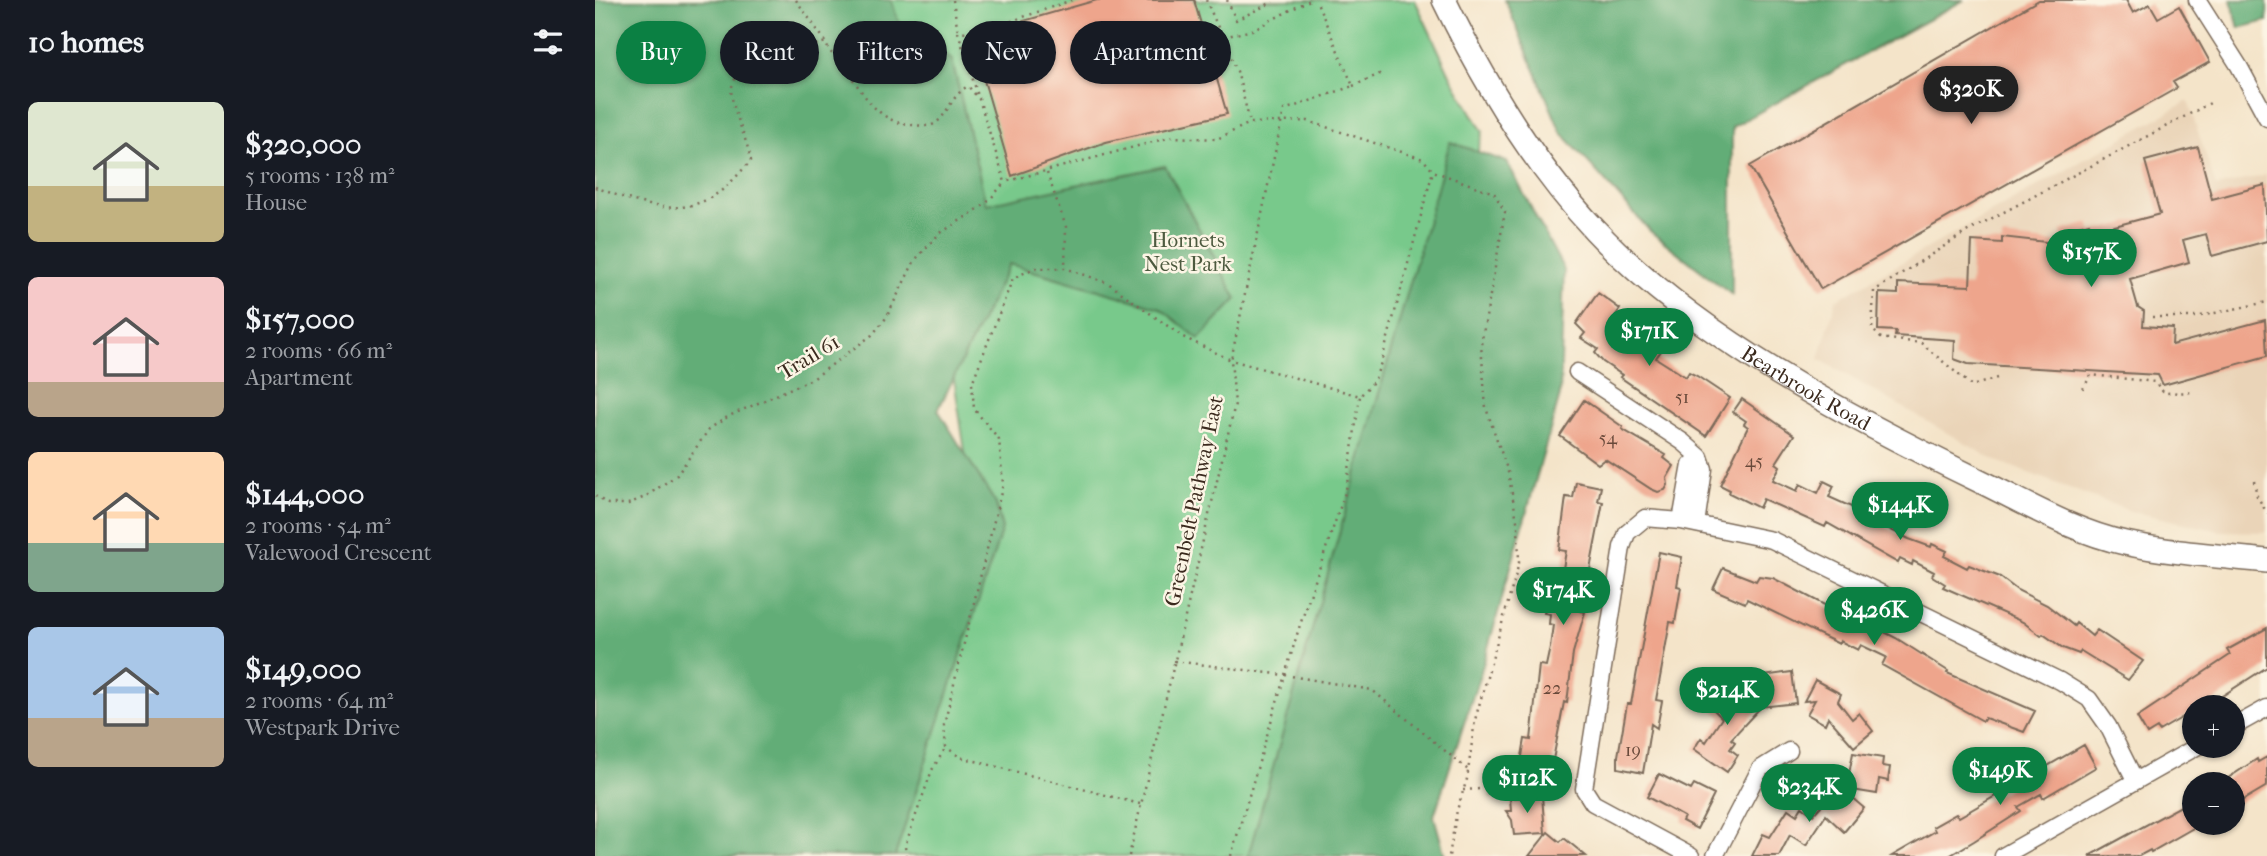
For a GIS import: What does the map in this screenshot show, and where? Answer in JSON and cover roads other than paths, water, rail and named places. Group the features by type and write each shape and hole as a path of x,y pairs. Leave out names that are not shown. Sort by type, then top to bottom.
{"street":[{"name":"Bearbrook Road","path":"1444,0 1468,48 1529,149 1595,230 1676,304 1826,399 1918,450 2065,523 2124,543 2267,561"},
{"path":"2197,0 2239,66 2267,118"},
{"path":"1577,372 1683,442 1700,457 1691,465 1688,522"},
{"path":"1691,856 1593,803 1584,789 1627,533 1645,518 1688,522 1772,540 2060,681 2089,699 2108,726 2134,780"},
{"path":"2245,720 2267,708"},
{"path":"1716,856 1760,769 1789,751"},
{"path":"2003,856 2182,754"}],"park label":[{"name":"Hornets Nest Park","path":"1188,252"}]}
